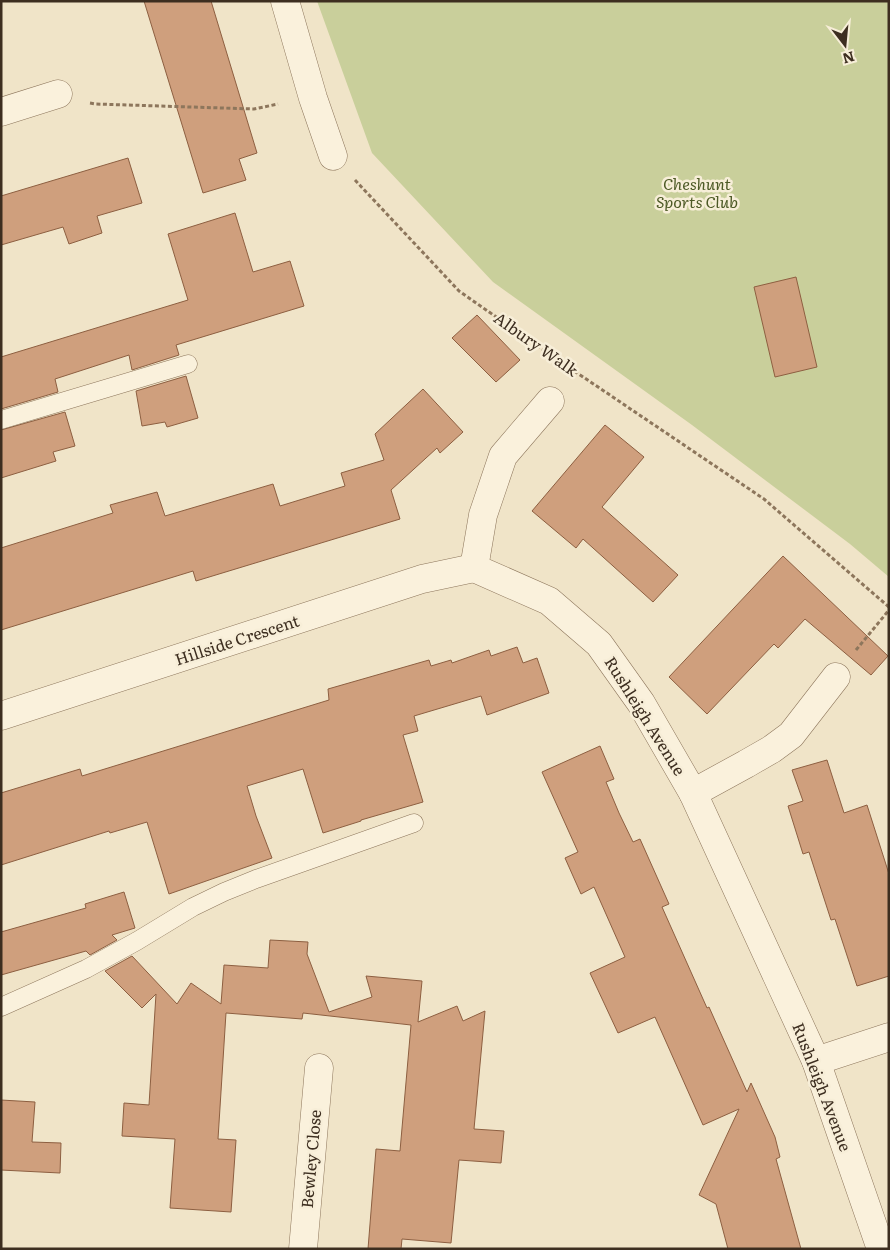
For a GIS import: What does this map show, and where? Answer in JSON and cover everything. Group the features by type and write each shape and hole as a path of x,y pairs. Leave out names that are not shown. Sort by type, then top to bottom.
{"street":[{"path":"285,1 313,98 333,156"},
{"path":"1,112 58,94"},
{"path":"474,568 483,515 503,456 550,401"},
{"name":"Hillside Crescent","path":"1,716 422,579 474,568"},
{"name":"Rushleigh Avenue","path":"474,568 549,601 599,644 641,703 693,793 816,1061 881,1249"},
{"name":"Rushleigh Avenue","path":"693,793 746,764 791,735 836,677"},
{"path":"816,1061 889,1037"},
{"name":"Bewley Close","path":"303,1249 319,1068"}],"lane":[{"path":"1,420 188,364"},
{"path":"1,1007 137,942 193,907 224,892 414,823"}],"path":[{"path":"58,94 96,104 254,109 313,98"},
{"name":"Albury Walk","path":"333,156 459,291 764,499 889,609"},
{"path":"836,677 889,609"}],"green space":[{"name":"Cheshunt Sports Club","path":"317,1 889,1 889,577 850,544 692,425 493,282 372,153"}],"building":[{"path":"144,1 211,1 257,153 239,159 246,180 203,193"},
{"path":"128,158 142,203 97,216 102,233 69,244 63,227 1,245 1,196"},
{"path":"235,213 253,272 290,261 304,306 176,345 179,355 132,370 129,355 55,379 58,392 1,409 1,357 188,300 168,234"},
{"path":"796,277 817,367 775,377 754,287"},
{"path":"477,315 520,360 496,382 452,338"},
{"path":"186,376 198,418 167,427 165,422 142,426 136,391"},
{"path":"423,389 463,432 440,453 437,448 391,490 400,519 196,581 193,571 1,630 1,548 113,513 110,505 157,492 165,516 273,484 280,506 345,486 341,473 384,460 375,434"},
{"path":"65,412 75,446 53,452 56,461 1,478 1,430"},
{"path":"605,425 644,457 602,507 678,575 653,602 583,539 576,548 532,511"},
{"path":"783,556 888,656 871,675 805,619 778,648 774,644 707,714 669,677"},
{"path":"517,647 523,663 537,658 549,693 487,715 481,696 414,716 418,731 403,735 423,802 323,833 303,769 247,786 272,858 169,894 147,822 110,833 109,831 1,865 1,793 80,769 82,776 329,700 328,689 429,660 431,666 451,660 452,663 489,650 491,656"},
{"path":"600,746 614,779 606,782 619,813 633,842 640,839 669,904 662,907 707,1008 709,1007 747,1092 751,1083 775,1137 780,1157 776,1159 801,1249 728,1249 716,1204 699,1195 739,1109 703,1125 655,1017 618,1033 590,973 625,957 594,887 581,894 565,858 578,852 542,772"},
{"path":"827,760 844,813 867,805 889,874 889,976 857,986 835,919 831,920 809,852 803,854 788,806 803,801 792,770"},
{"path":"124,892 135,928 112,935 117,940 90,955 86,951 1,975 1,932 86,908 85,904"},
{"path":"270,940 308,942 307,954 329,1012 372,997 366,976 422,981 418,1022 457,1006 463,1021 485,1011 474,1129 504,1131 501,1163 459,1160 451,1243 402,1239 401,1249 368,1249 376,1149 400,1151 411,1025 303,1013 302,1019 226,1013 218,1139 236,1140 231,1212 170,1208 175,1139 122,1136 124,1103 149,1105 156,994 142,1008 105,971 132,956 177,1004 191,983 221,1004 224,965 268,968"},
{"path":"1,1100 35,1102 32,1142 61,1143 60,1173 1,1170"}]}
